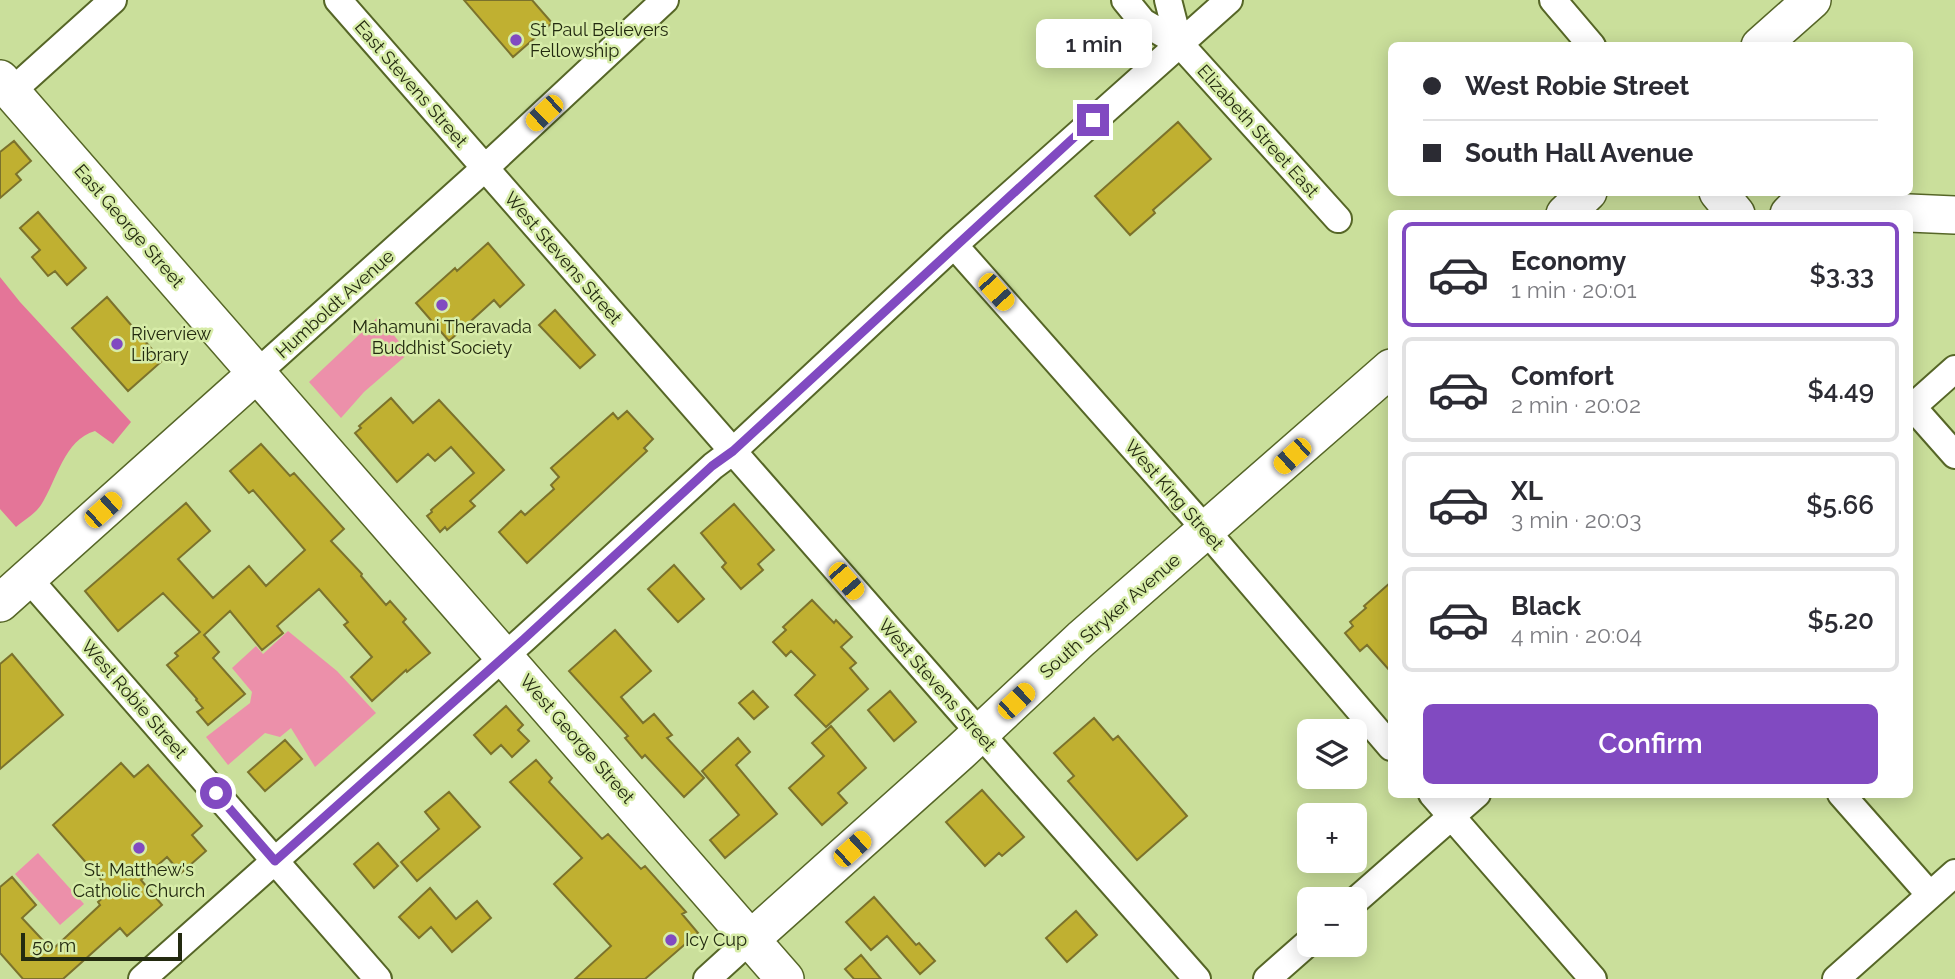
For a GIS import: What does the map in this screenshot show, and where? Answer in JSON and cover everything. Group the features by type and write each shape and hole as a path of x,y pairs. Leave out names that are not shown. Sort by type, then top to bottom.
{"street":[{"path":"6,85 113,0"},
{"name":"East Stevens Street","path":"338,0 485,168"},
{"name":"Humboldt Avenue","path":"0,603 485,168 665,0"},
{"name":"Elizabeth Street East","path":"1125,0 1143,22 1179,43 1338,219"},
{"name":"Elizabeth Street East","path":"1168,0 1179,43"},
{"path":"142,979 505,656 712,466 733,451 954,245 1229,0"},
{"path":"1553,0 1589,42"},
{"path":"1765,42 1812,0"},
{"name":"East George Street","path":"6,85 257,373"},
{"name":"West Stevens Street","path":"485,168 1197,979"},
{"path":"1569,210 1584,196"},
{"path":"1721,196 1733,210"},
{"path":"1793,210 1841,210"},
{"path":"1913,213 1955,215"},
{"name":"West King Street","path":"954,245 1207,531 1388,743"},
{"path":"1913,404 1955,369"},
{"name":"South Stryker Avenue","path":"707,979 980,734 1081,639 1388,371"},
{"name":"West George Street","path":"257,373 785,979"},
{"path":"1913,409 1955,455"},
{"name":"West Robie Street","path":"28,578 378,979"},
{"path":"1435,798 1593,979"},
{"path":"1367,891 1472,798"},
{"path":"1845,798 1930,895"},
{"path":"1836,979 1955,873"},
{"path":"1267,979 1297,953"}],"shaded area":[{"path":"0,277 131,422 113,444 95,431 76,443 62,462 41,505 16,527 0,509"},
{"path":"378,317 409,353 364,392 341,418 309,382"},
{"path":"288,631 337,671 376,713 315,767 291,728 280,737 265,733 228,765 206,737 250,703 252,692 232,668 256,646 263,654"},
{"path":"38,853 84,904 60,925 15,874"}],"building":[{"name":"St Paul Believers Fellowship","path":"464,0 532,0 552,23 513,57"},
{"path":"1178,122 1211,159 1153,210 1155,213 1130,235 1095,196"},
{"path":"14,141 31,161 16,174 21,180 0,198 0,152"},
{"path":"38,212 86,268 67,285 55,271 48,276 32,257 40,250 20,228"},
{"path":"488,243 524,285 500,307 494,300 449,341 416,303"},
{"name":"Riverview Library","path":"107,297 162,361 128,391 72,328"},
{"path":"555,310 595,355 580,368 539,325"},
{"path":"391,398 413,423 439,400 504,470 470,501 475,506 447,530 445,527 440,532 427,516 474,473 451,447 435,461 428,454 397,482 355,433 361,428 359,426"},
{"path":"627,411 653,439 644,448 647,451 527,563 499,532 521,511 525,515 554,489 551,485 559,477 551,468 613,413 618,419"},
{"path":"261,444 290,476 294,473 344,529 331,541 386,605 390,601 406,619 403,622 430,653 407,672 406,670 372,701 351,677 372,657 344,625 348,622 319,589 277,626 283,633 262,650 230,611 204,635 219,652 213,658 245,694 208,725 197,712 203,708 197,699 167,665 178,656 175,653 200,632 163,593 118,631 85,591 186,503 210,531 178,559 213,598 249,566 266,586 305,550 253,490 249,493 230,471"},
{"path":"734,504 774,550 758,564 763,570 741,589 722,567 726,563 701,533"},
{"path":"674,565 704,599 678,622 648,589"},
{"path":"1388,585 1388,669 1367,645 1360,651 1345,633 1353,626 1350,622 1366,608 1364,606"},
{"path":"812,600 852,637 841,647 856,663 850,668 868,689 826,727 795,695 815,675 791,651 786,656 773,642 786,630 783,627"},
{"path":"615,630 651,671 621,697 643,723 654,714 672,735 667,738 704,778 684,797 645,755 642,758 625,738 628,736 569,671"},
{"path":"12,654 63,715 0,769 0,664"},
{"path":"753,691 768,707 754,719 739,703"},
{"path":"890,691 916,722 894,741 868,710"},
{"path":"506,706 523,725 518,730 529,741 512,757 501,745 491,754 474,735"},
{"path":"1094,718 1113,740 1118,736 1187,816 1137,860 1068,781 1074,776 1054,753"},
{"path":"831,726 866,768 838,793 847,803 822,825 789,788 824,756 812,743"},
{"path":"738,738 750,752 736,765 777,814 725,858 710,840 739,815 702,771"},
{"path":"285,740 302,759 265,791 248,772"},
{"path":"536,760 552,778 549,782 602,839 608,834 641,869 645,866 686,912 682,914 698,933 645,979 575,979 611,946 554,884 582,858 510,782"},
{"name":"St. Matthew's Catholic Church","path":"121,763 134,777 148,765 202,826 192,835 206,851 181,873 167,857 141,880 162,905 127,936 120,928 63,979 23,979 0,953 0,887 12,877 36,905 22,918 52,950 100,905 98,902 111,891 53,825"},
{"path":"982,790 1024,837 1002,856 999,853 985,866 946,822"},
{"path":"449,792 480,827 417,881 401,862 439,829 425,812"},
{"path":"378,843 398,866 374,888 354,864"},
{"path":"430,888 456,919 477,901 491,918 452,952 431,927 419,938 399,917"},
{"path":"874,897 916,945 919,943 935,961 920,974 887,936 871,950 846,922"},
{"path":"1076,911 1097,935 1067,962 1046,938"},
{"path":"861,955 881,979 854,979 845,969"}],"place":[{"name":"St Paul Believers Fellowship","path":"516,40"},
{"name":"Mahamuni Theravada Buddhist Society","path":"442,305"},
{"name":"Riverview Library","path":"117,344"},
{"name":"St. Matthew's Catholic Church","path":"139,848"},
{"name":"Icy Cup","path":"671,940"}],"route":[{"path":"216,793 275,861 524,639 712,466 733,451 1093,120"}]}
